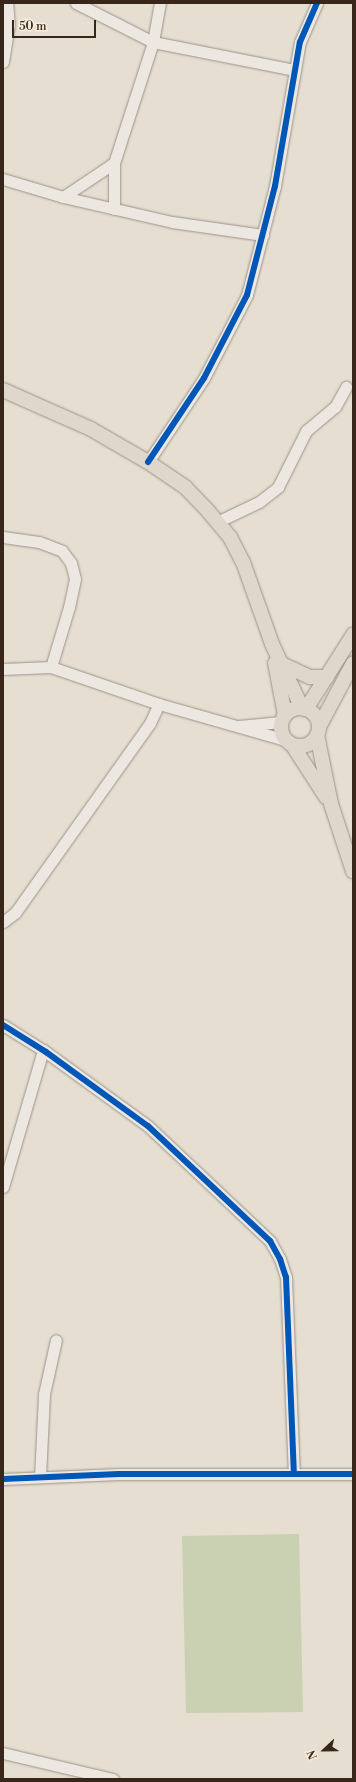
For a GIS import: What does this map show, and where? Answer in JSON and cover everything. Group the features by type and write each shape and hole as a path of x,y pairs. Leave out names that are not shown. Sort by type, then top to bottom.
{"main road":[{"path":"3,390 91,429 148,462 185,487 230,537 243,562 272,644 304,709"},
{"path":"304,709 327,677 353,635"},
{"path":"272,644 283,718 281,729 331,804"},
{"path":"289,743 308,745 318,731 353,663"},
{"path":"282,664 310,677 327,677"},
{"path":"283,718 295,708 304,709 316,716 331,804 353,871"}],"street":[{"path":"3,62 9,25 7,3"},
{"path":"76,3 153,42 295,70"},
{"path":"114,209 114,163 153,42 160,3"},
{"path":"148,462 204,378 247,295 275,186 300,42 317,3"},
{"path":"63,197 114,163"},
{"path":"3,179 63,197 172,222 263,236"},
{"path":"217,522 260,502 278,486 306,431 335,407 346,387"},
{"path":"3,537 39,542 62,551 71,563 75,580 51,667"},
{"path":"3,669 51,667 159,704 239,726 289,743"},
{"path":"3,922 15,913 150,723 159,704"},
{"path":"239,726 283,718"},
{"path":"3,1025 42,1050 148,1126 270,1241 280,1259 286,1277 294,1473"},
{"path":"3,1187 42,1050"},
{"path":"40,1477 44,1394 56,1340"},
{"path":"3,1479 40,1477 294,1473 353,1474"},
{"path":"3,1753 113,1779"}],"green space":[{"path":"299,1534 303,1712 186,1713 182,1536"}],"cycle path":[{"path":"148,462 204,378 247,295 275,186 300,42 317,3"},
{"path":"3,1025 46,1052 148,1126 270,1241 280,1259 286,1277 294,1473"},
{"path":"3,1479 119,1474 353,1474"}]}
